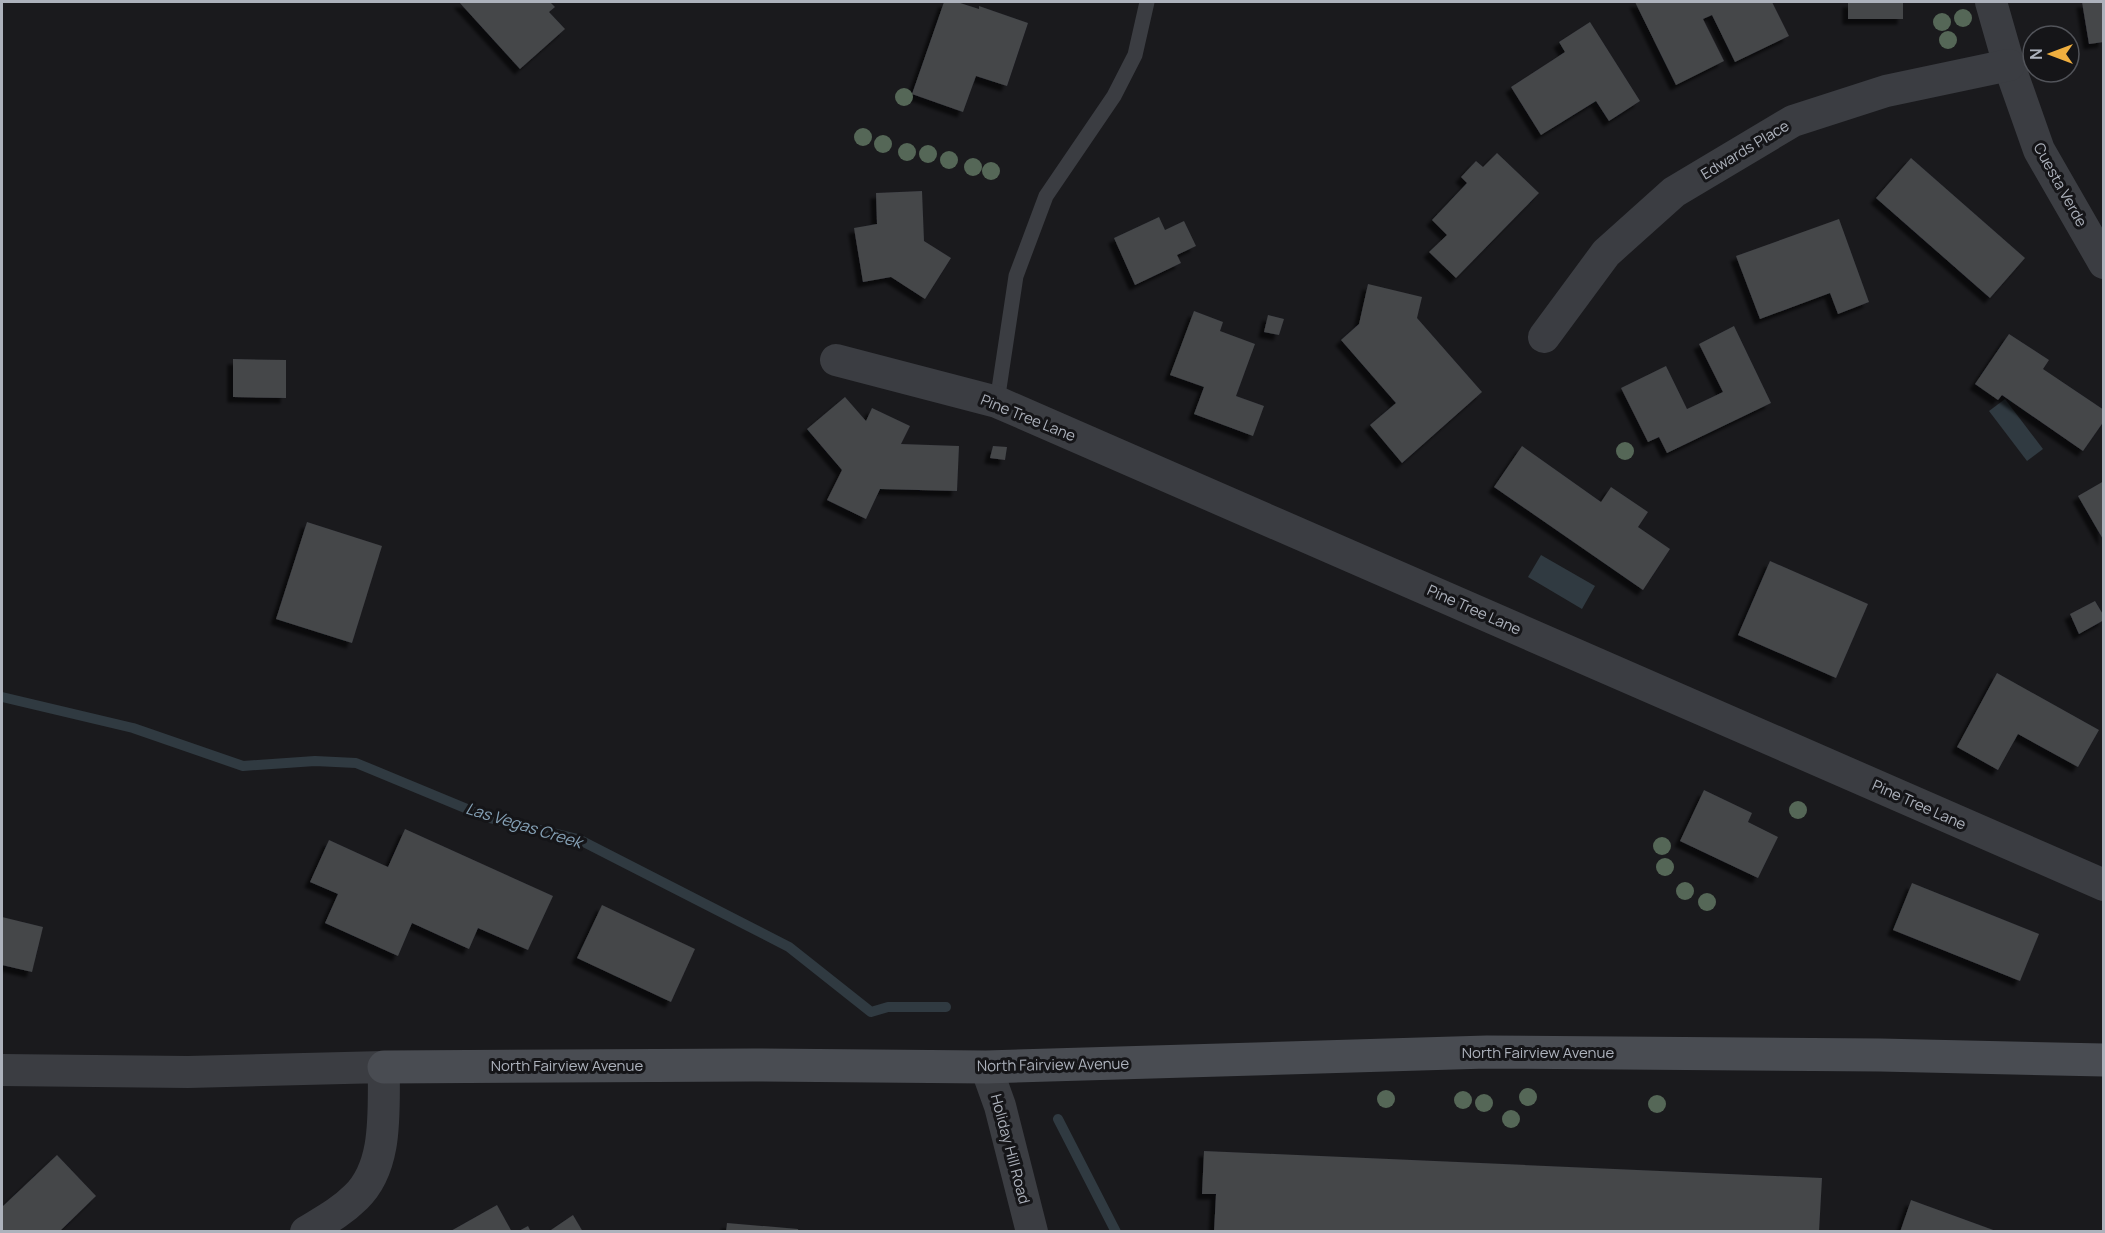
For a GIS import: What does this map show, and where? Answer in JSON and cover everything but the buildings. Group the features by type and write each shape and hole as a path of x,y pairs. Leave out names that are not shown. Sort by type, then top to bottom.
{"street":[{"name":"Cuesta Verde","path":"1991,2 2009,65 2039,150 2103,263"},
{"name":"Edwards Place","path":"1544,337 1606,253 1674,192 1793,121 1886,91 2009,65"},
{"name":"Pine Tree Lane","path":"836,360 997,402 2103,885"},
{"name":"North Fairview Avenue","path":"2,1070 188,1072 384,1067 729,1065 986,1067 1487,1052 1868,1055 2103,1060"},
{"path":"306,1232 335,1215 358,1196 375,1169 383,1136 384,1067"},
{"name":"Holiday Hill Road","path":"986,1067 1000,1106 1032,1232"}],"lane":[{"path":"997,402 1016,276 1046,196 1114,96 1135,55 1147,2"}],"shaded area":[{"path":"2005,399 2043,449 2027,461 1989,411"},
{"path":"1541,555 1595,586 1582,609 1528,577"}],"waterway":[{"name":"Las Vegas Creek","path":"2,697 133,728 243,766 315,761 356,763 489,818 578,839 789,947 871,1012 888,1007 946,1007"},
{"name":"Las Vegas Creek","path":"1058,1119 1116,1232"}]}
